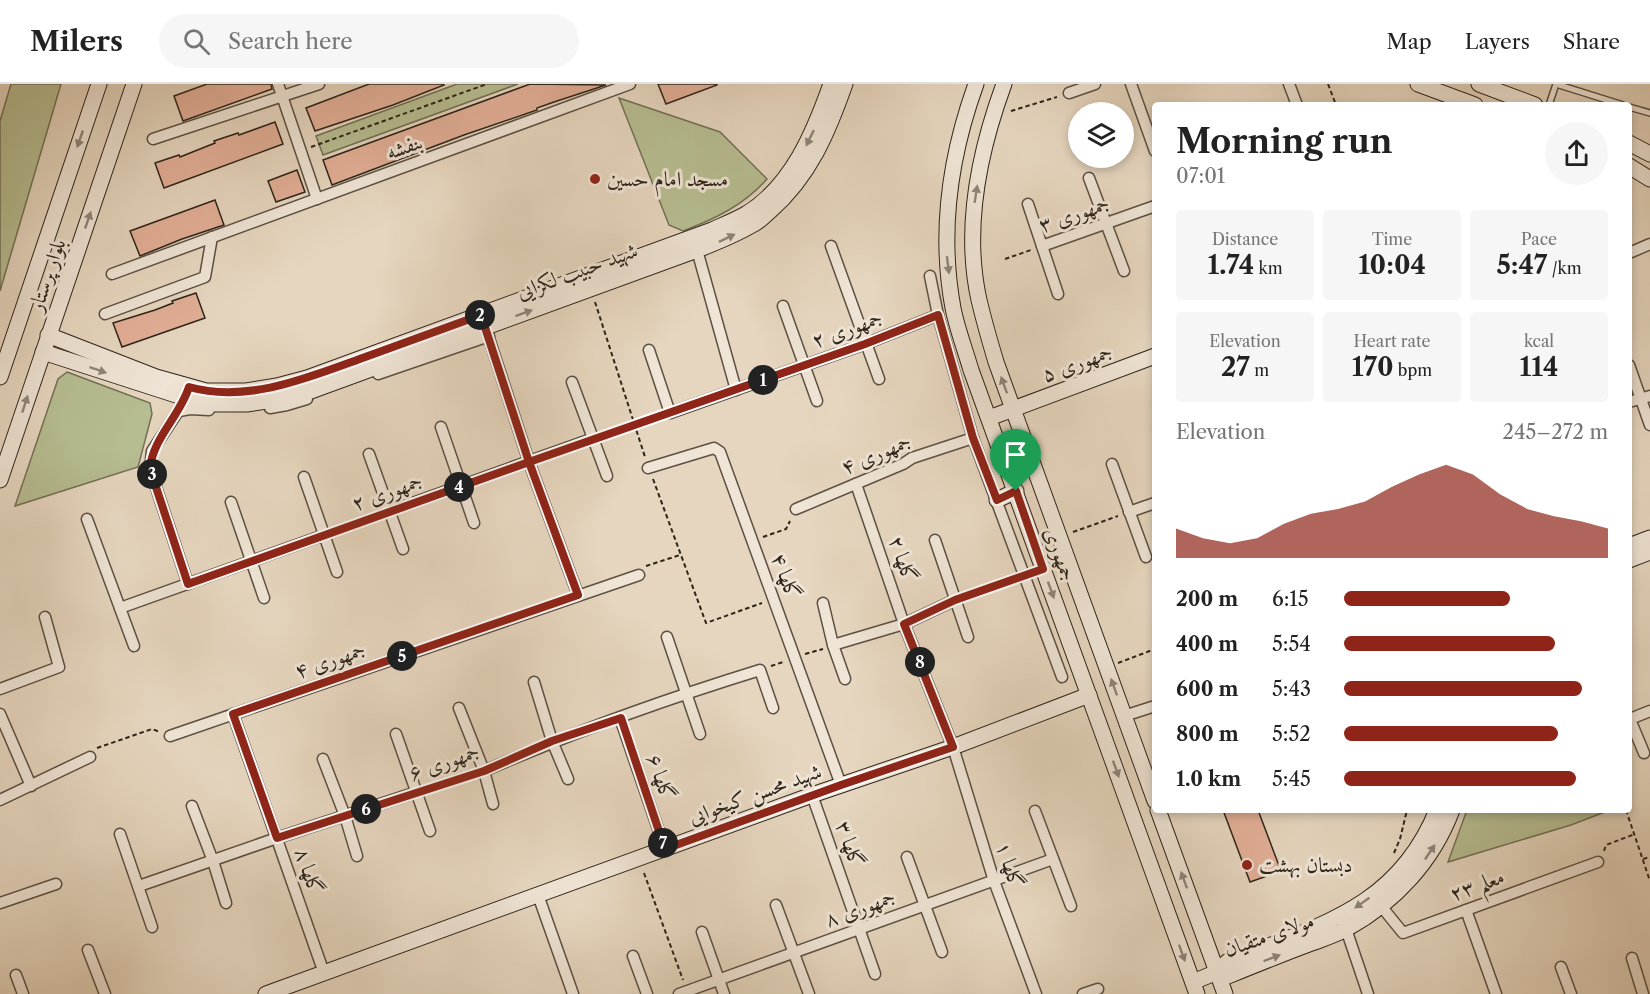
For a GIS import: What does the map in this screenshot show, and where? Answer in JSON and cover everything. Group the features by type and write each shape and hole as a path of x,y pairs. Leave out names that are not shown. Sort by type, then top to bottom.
{"street":[{"name":"بلوار پرستار","path":"0,377 99,84"},
{"name":"بلوار پرستار","path":"0,480 134,84"},
{"path":"278,84 317,199"},
{"path":"153,139 319,84"},
{"name":"بنفشه","path":"112,274 608,88 630,84"},
{"name":"شهید حبیب لکزایی","path":"43,352 204,404 247,404 311,391 673,252 747,213 770,194 788,174 804,150 831,84"},
{"name":"شهید حبیب لکزایی","path":"673,252 697,250 754,224 779,203 799,182 816,156 829,129 845,84"},
{"name":"جمهوری","path":"976,84 955,156 948,203 947,255 954,309 971,370 988,418 1195,988"},
{"name":"جمهوری","path":"1004,84 992,117 981,161 974,206 973,254 979,299 996,362 1152,793"},
{"path":"1069,93 1095,84"},
{"path":"1131,84 1152,143"},
{"path":"1289,84 1296,102"},
{"path":"1418,84 1467,102"},
{"path":"1479,84 1500,99 1518,102"},
{"path":"1632,145 1650,154"},
{"path":"1632,168 1650,179"},
{"path":"1089,178 1124,271"},
{"path":"1028,204 1059,294"},
{"name":"جمهوری ۳","path":"1042,246 1152,207"},
{"path":"105,314 205,277 212,237"},
{"path":"1632,252 1650,243"},
{"path":"831,246 879,379"},
{"path":"697,250 736,390"},
{"path":"930,276 938,315 973,438 1026,575 1062,677"},
{"path":"783,306 817,401"},
{"name":"جمهوری ۲","path":"670,413 865,344 938,315"},
{"path":"485,326 529,462 578,595"},
{"name":"شهید حبیب لکزایی","path":"48,335 156,377 184,399"},
{"path":"649,350 670,413"},
{"name":"جمهوری ۵","path":"988,418 1152,357"},
{"path":"1632,371 1645,397 1650,425"},
{"path":"572,382 607,476"},
{"path":"184,399 153,451 150,469 188,584"},
{"path":"441,427 474,523"},
{"name":"جمهوری ۲","path":"390,511 594,438"},
{"name":"جمهوری ۴","path":"796,509 903,464 912,458 973,438"},
{"name":"گلها ۴","path":"648,468 714,448 718,449 841,785"},
{"path":"369,454 403,549"},
{"path":"1112,464 1146,557"},
{"path":"304,477 337,572"},
{"name":"گلها ۲","path":"856,484 904,624 953,747"},
{"path":"997,500 1016,491"},
{"path":"231,502 264,598"},
{"path":"1130,512 1152,504"},
{"path":"87,519 134,646"},
{"path":"120,608 324,535"},
{"path":"1632,545 1650,538"},
{"path":"935,540 968,637"},
{"path":"1632,559 1650,552"},
{"name":"جمهوری ۴","path":"170,736 639,575"},
{"path":"833,645 904,624 955,600"},
{"path":"823,603 833,645 845,679"},
{"path":"0,689 59,667 45,617"},
{"path":"667,637 700,734"},
{"name":"جمهوری ۶","path":"484,771 552,741 685,693 760,670 773,708"},
{"path":"534,682 552,741 567,779"},
{"name":"شهید محسن کیخوایی","path":"266,994 812,795 953,747 1089,695"},
{"path":"1124,716 1152,707"},
{"path":"459,708 484,771 493,804"},
{"path":"1632,717 1650,711"},
{"path":"0,714 30,786"},
{"name":"گلها ۸","path":"233,714 324,973"},
{"name":"گلها ۶","path":"621,718 665,849"},
{"path":"1632,725 1644,753"},
{"path":"396,734 430,831"},
{"name":"گلها ۱","path":"953,747 994,880 1036,994"},
{"path":"0,800 90,758"},
{"path":"323,759 345,816 357,856"},
{"name":"جمهوری ۶","path":"139,886 417,792"},
{"name":"گلها ۳","path":"812,795 874,974"},
{"path":"192,806 226,903"},
{"path":"1035,811 1071,906"},
{"path":"1159,813 1225,994"},
{"name":"مولای متقیان","path":"1344,923 1362,903 1389,882 1409,861 1425,837 1436,813"},
{"name":"مولای متقیان","path":"1195,988 1217,972 1228,976 1381,906 1398,892 1419,869 1437,843 1451,813"},
{"path":"120,834 152,927"},
{"path":"907,857 942,952"},
{"name":"جمهوری ۸","path":"683,993 1053,859"},
{"name":"معلم ۲۳","path":"1381,906 1403,933 1598,862"},
{"path":"0,903 56,884"},
{"path":"538,895 573,994"},
{"path":"776,905 809,994"},
{"path":"1466,910 1496,994"},
{"path":"1344,923 1368,994"},
{"path":"702,932 724,994"},
{"path":"88,950 105,994"},
{"path":"633,956 647,994"},
{"path":"1632,958 1643,994"},
{"path":"1561,967 1571,994"},
{"path":"16,975 23,994"},
{"path":"1083,994 1098,989"}],"lane":[{"path":"1550,102 1556,84 1613,102"},
{"path":"1632,108 1650,113"}],"path":[{"path":"301,150 486,84"},
{"path":"1328,84 1335,102"},
{"path":"992,117 1069,93"},
{"name":"جمهوری ۳","path":"1005,259 1042,246"},
{"path":"594,438 670,413"},
{"path":"752,542 786,529 796,509"},
{"name":"جمهوری ۲","path":"324,535 390,511"},
{"path":"1059,537 1130,512"},
{"path":"639,575 645,567 681,555"},
{"path":"955,600 1026,575"},
{"path":"706,623 773,599"},
{"path":"1106,667 1152,650"},
{"path":"90,758 98,748 152,729 170,736"},
{"name":"جمهوری ۶","path":"417,792 484,771"},
{"path":"1392,859 1406,813"},
{"path":"1627,813 1650,881"},
{"path":"1598,862 1606,845 1635,834"},
{"path":"1643,859 1650,856"},
{"path":"638,859 683,993"}],"green space":[{"path":"11,84 61,84 0,291 0,121"},
{"path":"457,84 518,84 323,155 316,136"},
{"path":"619,98 720,132 767,179 739,204 706,221 683,231 669,225"},
{"path":"67,372 150,403 152,414 138,467 15,506 58,379"},
{"path":"1466,813 1602,813 1571,825 1448,862"}],"building":[{"path":"207,84 271,84 272,89 183,121 174,96"},
{"path":"369,84 444,85 315,131 306,108"},
{"path":"530,84 606,85 537,108 537,110 332,185 323,160"},
{"path":"658,84 717,84 717,85 666,104"},
{"path":"275,122 283,144 164,188 155,163 179,155 180,157 215,143 214,141"},
{"path":"297,170 305,192 276,202 268,181"},
{"path":"215,200 224,225 140,256 130,231"},
{"path":"196,293 205,318 122,347 113,323 155,310 173,303 172,301"},
{"path":"1224,813 1259,813 1281,871 1250,882"}],"place":[{"name":"مسجد امام حسین","path":"595,179"},
{"name":"دبستان بهشت","path":"1247,865"}],"route":[{"path":"1016,491 997,500 973,438 938,315 865,344 529,462 481,315 307,378 277,386 246,392 206,391 189,387 179,411 153,451 150,469 188,584 529,462 578,595 233,714 277,838 484,771 552,741 621,718 665,849 953,747 904,624 955,600 1043,569 1016,491"}]}
